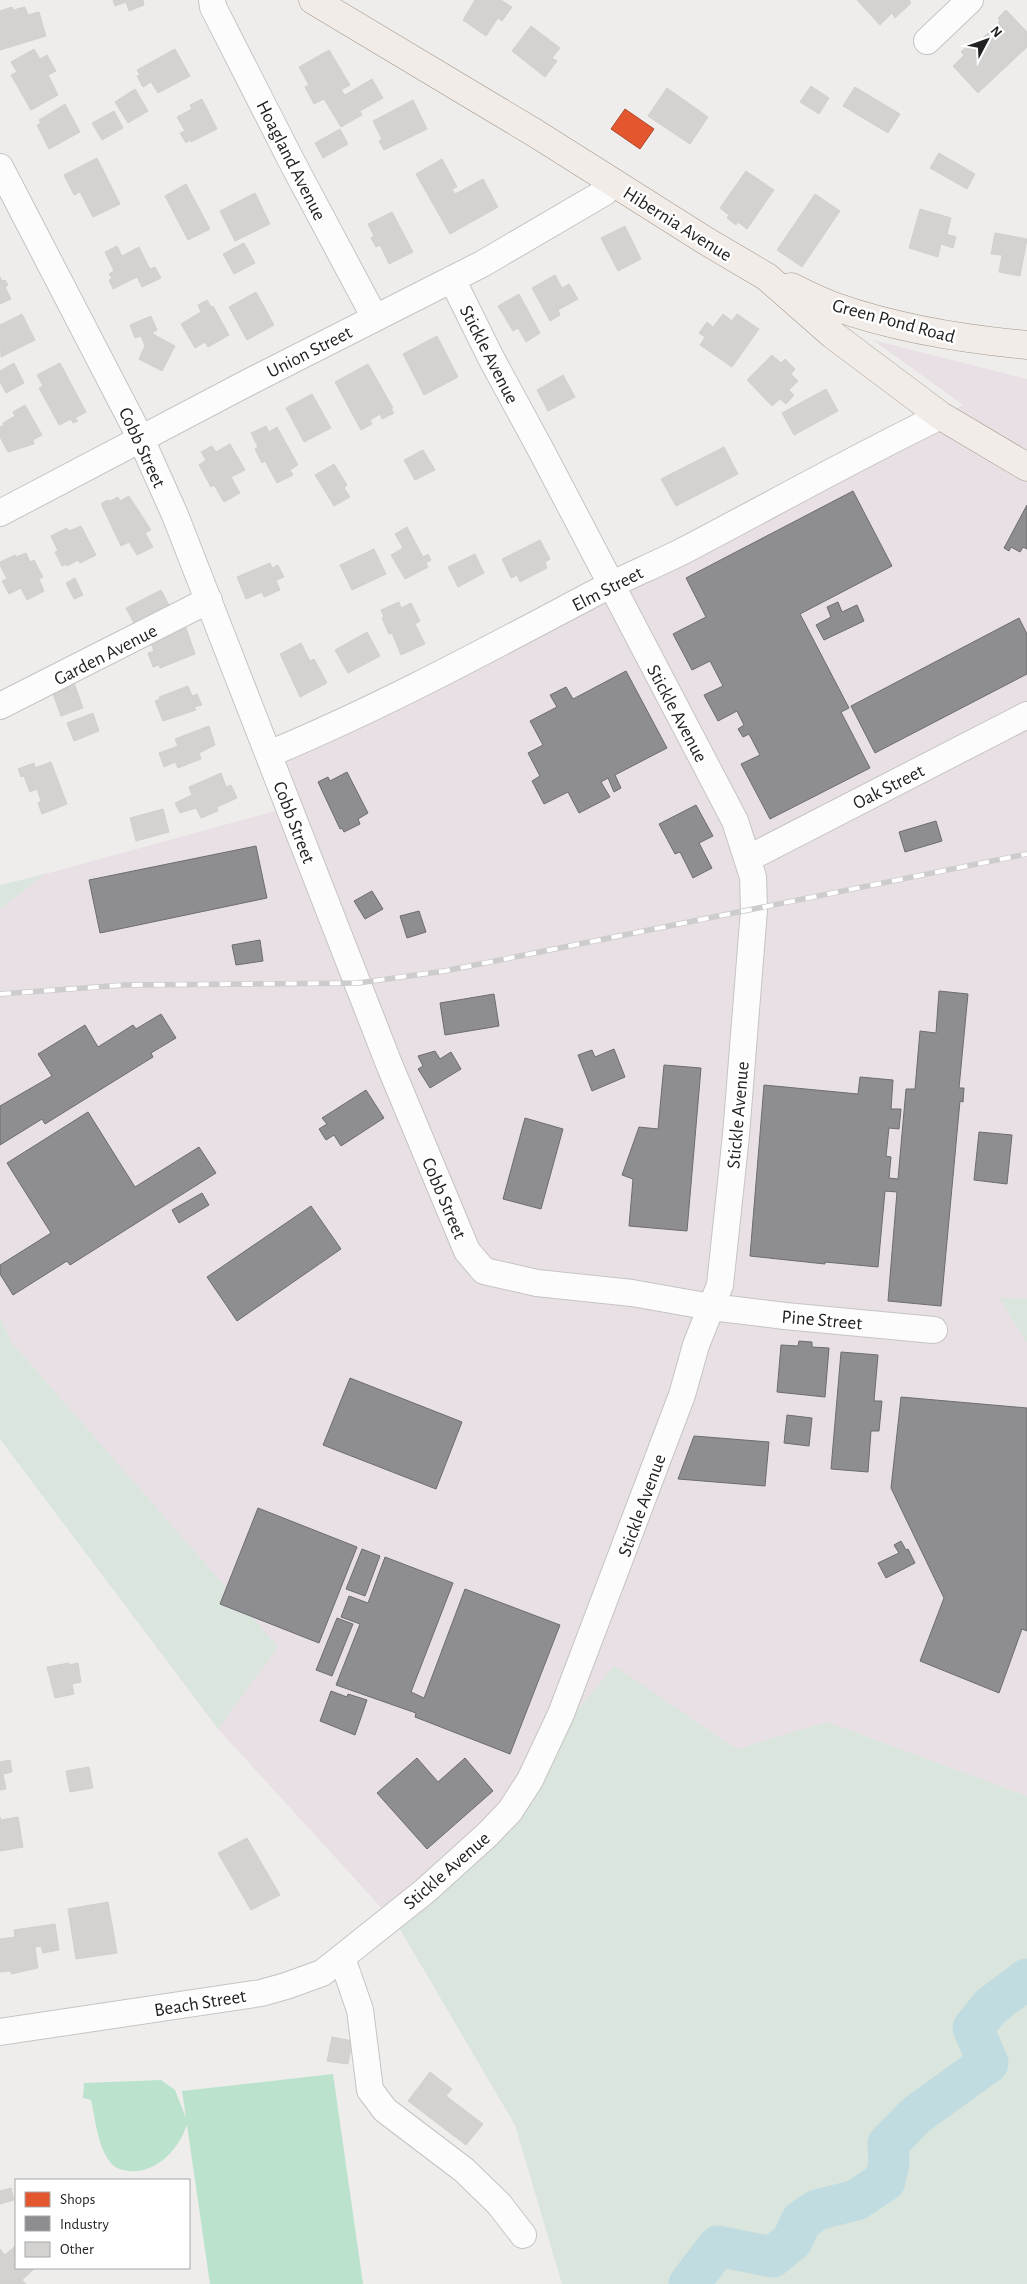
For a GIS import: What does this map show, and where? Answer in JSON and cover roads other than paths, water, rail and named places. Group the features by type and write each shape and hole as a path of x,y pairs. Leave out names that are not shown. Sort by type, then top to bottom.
{"main road":[{"name":"Hibernia Avenue","path":"313,0 767,277 833,335 941,416 1027,467"},
{"name":"Green Pond Road","path":"767,277 836,307 904,327 950,336 1027,345"}],"street":[{"name":"Hoagland Avenue","path":"212,0 213,7 288,155 375,318"},
{"path":"927,41 970,0"},
{"name":"Cobb Street","path":"0,167 141,439 175,515 389,1064 467,1251 484,1271 537,1284 632,1293 711,1307"},
{"name":"Union Street","path":"0,513 482,264 605,192 612,181"},
{"name":"Stickle Avenue","path":"382,1925 425,1891 488,1834 510,1810 530,1780 562,1714 578,1674 682,1395 696,1345 720,1285 736,1135 754,910 753,877 735,821 491,358 452,279"},
{"name":"Elm Street","path":"269,754 334,727 451,670 611,584 682,551 889,441 941,416"},
{"name":"Garden Avenue","path":"0,706 209,600"},
{"name":"Oak Street","path":"748,858 1027,715"},
{"name":"Pine Street","path":"711,1307 934,1330"},
{"name":"Beach Street","path":"0,2032 260,1992 286,1986 322,1973 382,1925"},
{"path":"342,1958 360,2010 370,2090 384,2110 464,2170 499,2204 523,2234"}],"waterway":[{"path":"689,2284 718,2246 772,2257 792,2241 801,2221 817,2210 856,2200 885,2181 889,2163 888,2144 916,2115 988,2063 973,2028 991,2006 1027,1979"}],"railway":[{"path":"0,994 125,985 358,983 445,971 1027,854"}]}
